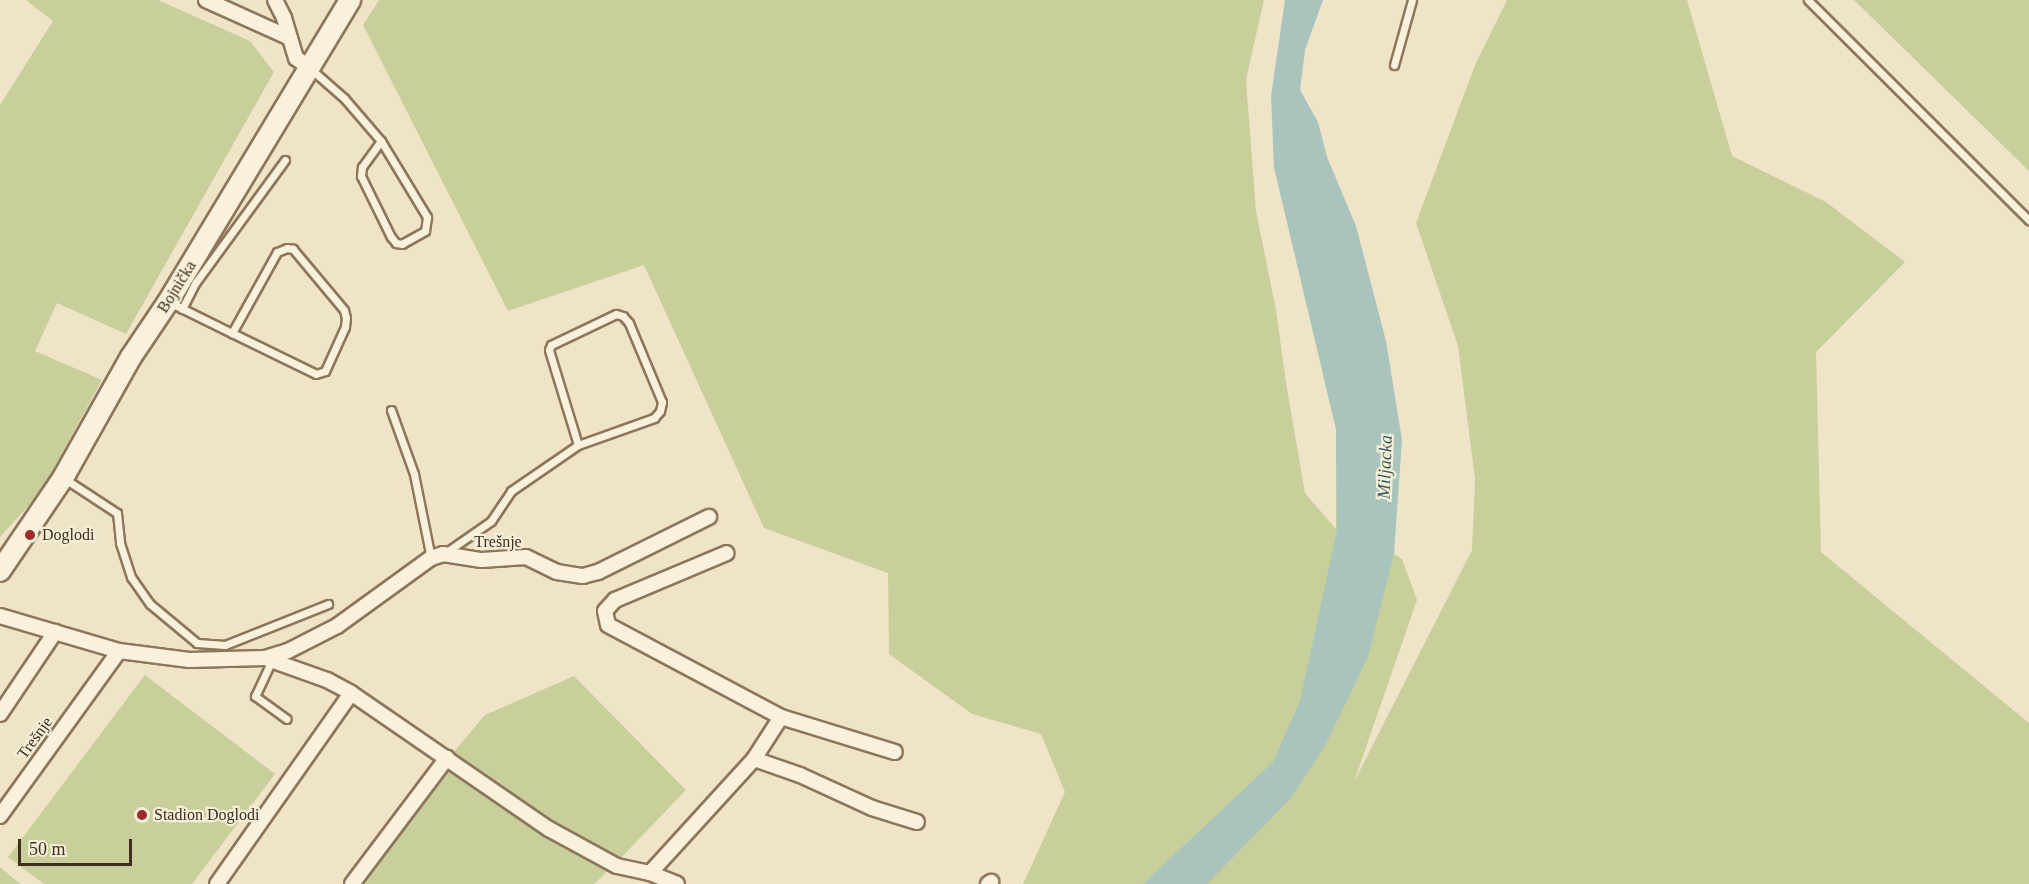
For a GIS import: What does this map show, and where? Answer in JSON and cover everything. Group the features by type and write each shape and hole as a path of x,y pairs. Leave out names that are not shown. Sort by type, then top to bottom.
{"main road":[{"name":"Bojnička","path":"0,571 63,478 130,357 175,305 350,0"}],"street":[{"path":"206,0 290,38"},
{"path":"275,0 296,58 310,68"},
{"name":"Trešnje","path":"437,556 482,560 526,557 557,572 583,576 598,572 709,517"},
{"path":"727,553 615,600 608,605 605,619 608,625 781,717 895,752"},
{"path":"269,659 337,626 437,556"},
{"path":"0,616 118,651 189,660 269,659 327,680 351,693 549,830 617,866 650,873 677,884"},
{"path":"0,714 55,632"},
{"name":"Trešnje","path":"0,816 118,651"},
{"path":"217,884 351,693"},
{"path":"650,873 754,759 781,717"},
{"path":"352,884 447,758"},
{"path":"754,759 800,775 872,808 917,822"}],"lane":[{"path":"1394,65 1412,0"},
{"path":"1808,0 2029,220"},
{"path":"310,68 345,98 381,141 427,217 425,231 402,244 396,243 391,237 361,176 362,167 381,141"},
{"path":"232,333 277,252 287,248 293,249 344,310 346,318 341,335 325,371 316,374 232,333 175,305 196,282 285,160"},
{"path":"391,410 414,474 437,556 491,521 511,491 578,444 654,418 660,411 662,402 629,323 623,315 616,314 550,345 549,350 578,444"},
{"path":"63,478 117,513 120,543 131,577 150,604 197,643 225,645 328,604"},
{"path":"269,659 255,696 287,719"}],"green space":[{"path":"26,0 158,0 250,41 274,72 126,334 57,303 35,351 102,380 41,492 0,537 0,105 53,21"},
{"path":"379,0 1264,0 1246,80 1256,211 1276,310 1305,493 1336,529 1336,429 1274,167 1273,129 1366,537 1402,559 1417,600 1354,782 1472,550 1475,479 1458,346 1416,223 1475,65 1507,0 1687,0 1732,156 1826,202 1905,262 1816,352 1821,552 2029,723 2029,884 1023,884 1065,792 1041,734 972,714 889,654 888,573 764,528 644,265 508,311 363,25"},
{"path":"1854,0 2029,0 2029,171"},
{"name":"Stadion Doglodi","path":"145,675 275,774 192,884 44,884 8,857"},
{"path":"574,676 686,790 615,864 594,884 361,884 452,754 485,715"},
{"path":"0,867 13,878 21,884 0,884"}],"water":[{"name":"Miljacka","path":"1285,0 1323,0 1305,50 1300,90 1318,122 1327,157 1356,226 1386,341 1402,440 1394,554 1368,657 1326,744 1291,798 1207,884 1143,884 1273,762 1300,701 1337,530 1336,429 1274,167 1271,96"}],"place":[{"name":"Doglodi","path":"30,535"},
{"name":"Stadion Doglodi","path":"142,815"}]}
